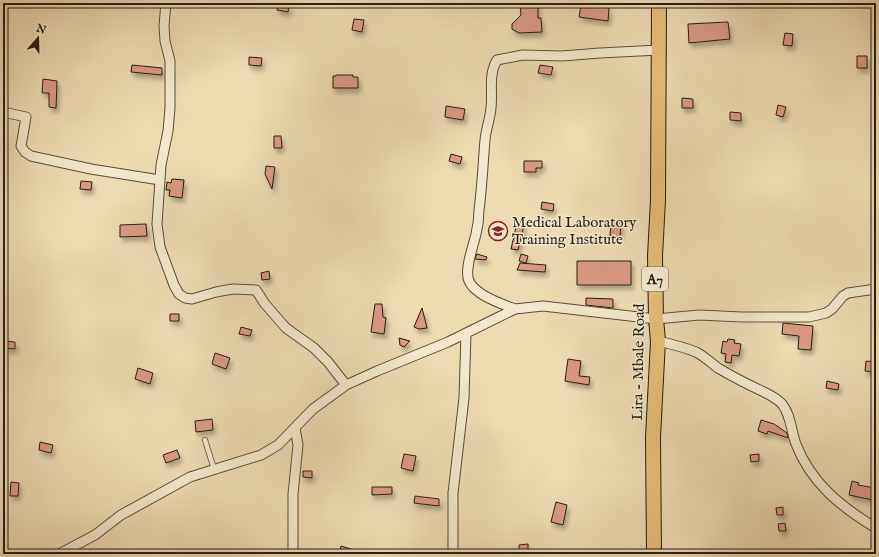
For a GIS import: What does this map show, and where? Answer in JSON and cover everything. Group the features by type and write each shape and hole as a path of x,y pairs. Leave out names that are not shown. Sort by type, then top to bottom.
{"main road":[{"name":"Lira - Mbale Road","path":"654,554 653,437 658,341 656,319 659,3"}],"street":[{"path":"166,3 164,26 165,40 170,61 170,108 168,131 161,165 157,224 160,247 174,285 179,294 185,298 192,299 233,289 256,290 265,304 286,328 314,348 328,362 346,385"},
{"path":"515,309 492,300 476,290 470,283 468,276 471,253 477,233 480,209 485,139 491,106 491,76 493,66 497,60 523,55 562,56 659,50"},
{"path":"3,112 26,117 21,146 25,152 31,156 90,169 160,180"},
{"path":"59,554 94,535 121,515 190,477 261,455 278,445 313,409 346,385 377,370 420,354 515,309 543,306 656,319 699,316 819,316 826,313 848,293 876,289"},
{"path":"453,554 453,493 464,398 466,333"},
{"path":"658,341 698,353 717,367 749,385 771,395 782,404 791,424 795,442 804,463 821,486 851,514 876,528"},
{"path":"293,554 293,494 298,445 295,428"}],"lane":[{"path":"204,440 214,469"}],"building":[{"path":"278,3 289,6 288,12 277,10"},
{"path":"520,3 538,3 538,18 541,18 542,32 519,33 512,29 512,24 521,15"},
{"path":"581,5 609,8 608,21 579,17"},
{"path":"354,19 364,20 362,32 352,30"},
{"path":"728,22 730,39 689,43 688,24"},
{"path":"785,33 793,34 792,46 783,45"},
{"path":"857,56 867,56 867,68 857,68"},
{"path":"249,57 262,58 261,66 249,65"},
{"path":"132,65 162,68 162,75 131,72"},
{"path":"540,65 553,67 551,75 538,73"},
{"path":"353,75 353,77 358,77 358,88 333,88 333,76"},
{"path":"43,79 57,81 56,108 49,107 49,93 42,93"},
{"path":"682,98 693,99 693,108 682,108"},
{"path":"778,105 786,107 783,117 776,115"},
{"path":"446,106 465,109 463,120 445,117"},
{"path":"730,112 741,113 741,121 730,120"},
{"path":"274,136 281,136 282,148 274,148"},
{"path":"451,154 462,157 460,164 449,161"},
{"path":"524,161 542,161 542,168 536,168 536,172 524,172"},
{"path":"266,166 275,167 272,189 265,174"},
{"path":"172,179 184,180 182,198 169,196 170,190 166,190 167,182 171,183"},
{"path":"81,181 92,182 91,190 80,189"},
{"path":"542,202 554,204 553,211 541,209"},
{"path":"517,223 524,225 518,250 511,249"},
{"path":"611,223 621,223 620,237 610,236"},
{"path":"146,224 147,236 120,237 120,225"},
{"path":"477,254 487,257 486,260 475,259"},
{"path":"521,254 528,256 526,263 519,261"},
{"path":"577,261 631,261 631,285 577,285"},
{"path":"520,263 546,265 545,272 517,270"},
{"path":"269,271 270,279 262,280 261,273"},
{"path":"586,298 613,299 613,308 586,305"},
{"path":"375,304 382,304 383,317 386,318 384,334 371,332"},
{"path":"422,308 427,328 419,329 414,327"},
{"path":"170,314 179,314 179,321 170,321"},
{"path":"783,323 813,326 811,350 798,349 799,336 782,334"},
{"path":"241,327 252,330 250,336 239,334"},
{"path":"399,338 410,341 404,347 400,345"},
{"path":"728,339 735,340 734,343 741,344 739,356 732,355 731,363 725,362 726,354 721,353 723,341 727,342"},
{"path":"5,341 15,342 15,349 4,348"},
{"path":"215,353 230,358 226,369 212,364"},
{"path":"568,359 581,361 579,376 590,377 589,385 565,381"},
{"path":"866,361 876,362 876,372 865,371"},
{"path":"138,368 153,373 150,384 135,379"},
{"path":"827,381 839,384 838,390 826,388"},
{"path":"212,419 213,430 196,432 195,421"},
{"path":"761,420 774,424 787,433 788,438 768,431 767,434 758,431"},
{"path":"40,442 53,445 51,453 39,450"},
{"path":"177,450 180,458 166,463 163,455"},
{"path":"404,454 416,456 413,471 401,468"},
{"path":"759,454 759,461 751,462 750,455"},
{"path":"303,471 312,471 312,478 303,477"},
{"path":"852,481 859,483 858,485 875,488 873,500 849,495"},
{"path":"11,482 19,483 18,496 10,496"},
{"path":"372,487 392,487 392,494 372,495"},
{"path":"415,496 439,499 439,506 414,503"},
{"path":"556,502 567,505 563,525 551,522"},
{"path":"783,507 783,515 777,515 776,508"},
{"path":"785,523 786,531 779,531 778,524"},
{"path":"528,544 528,552 519,552 519,545"},
{"path":"341,546 360,552 360,554 339,554"}],"place":[{"name":"Medical Laboratory Training Institute","path":"498,231"}]}
